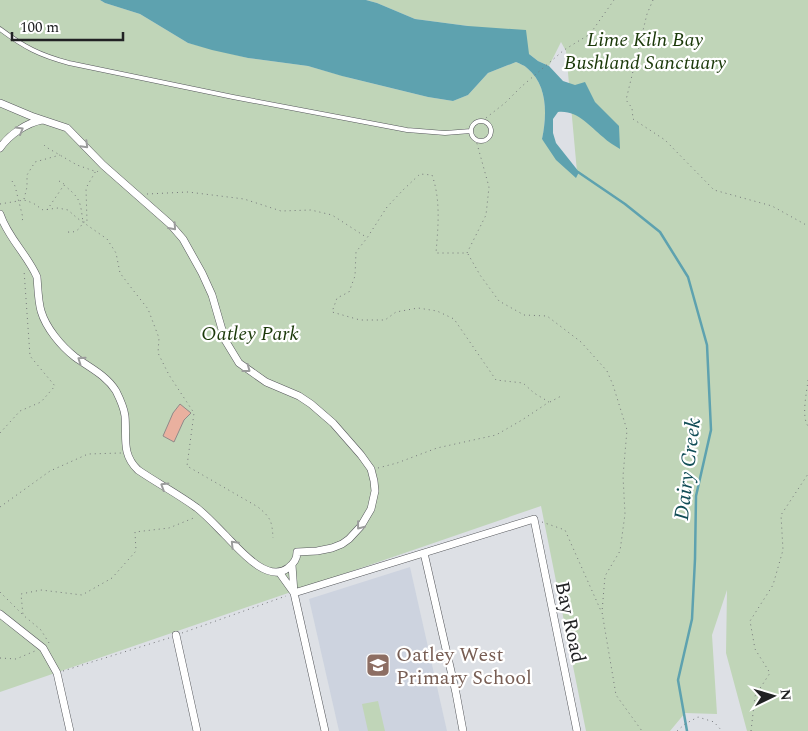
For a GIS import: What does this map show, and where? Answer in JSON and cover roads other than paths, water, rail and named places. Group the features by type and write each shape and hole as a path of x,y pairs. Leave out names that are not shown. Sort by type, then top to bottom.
{"street":[{"path":"0,103 67,128 101,167 137,194 170,224 183,239 208,286 225,340 239,363 266,382 299,396 320,411 361,455 371,470 374,481 374,501 361,526 355,533 342,544 332,548 298,552 292,565 279,572 266,570 254,562 204,514 138,470 131,462 127,452 125,415 120,399 107,380 74,356 48,326 41,312 36,277 27,259 8,233 0,215"},
{"path":"0,148 13,134 37,121 45,120"},
{"name":"Bay Road","path":"424,553 534,519 577,731"},
{"path":"294,593 424,553 463,731"},
{"path":"292,565 294,593 325,731"},
{"path":"279,572 294,593"},
{"path":"0,614 43,648 57,672 70,731"},
{"path":"176,635 197,731"}],"lane":[{"path":"0,29 29,49 44,56 69,63 407,130 445,133 471,131"},
{"path":"482,121 489,126 490,136 482,141 476,140 472,136 471,131 474,124 482,121"}],"water":[{"path":"100,0 366,0 415,19 468,26 526,30 529,54 549,66 563,81 575,85 585,82 595,102 619,126 620,149 577,116 558,112 553,119 553,133 556,143 579,172 576,178 556,160 542,139 545,110 539,83 526,67 516,62 488,73 468,95 453,101 428,97 308,66 248,58 212,50 188,43 140,14"}],"waterway":[{"name":"Dairy Creek","path":"578,172 625,204 660,232 688,277 707,345 711,430 696,496 692,619 678,680 687,731"}],"place":[{"name":"Oatley West Primary School","path":"378,665"}],"park label":[{"name":"Lime Kiln Bay Bushland Sanctuary","path":"645,50"},
{"name":"Oatley Park","path":"250,333"}]}
